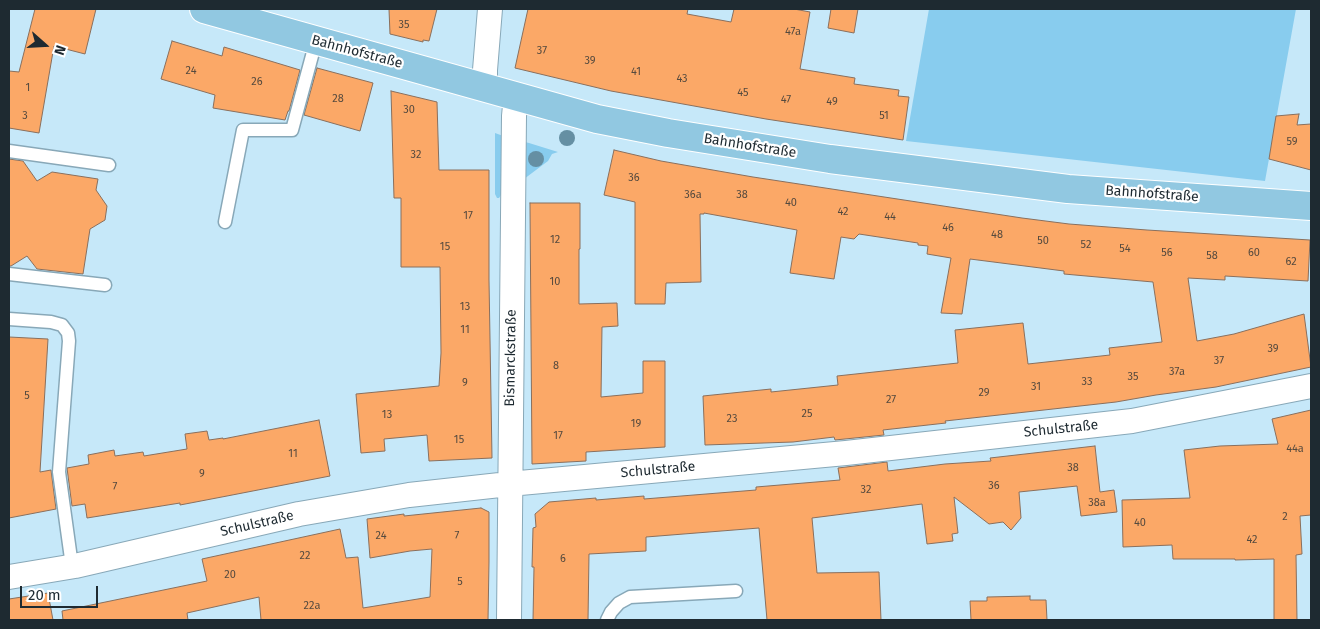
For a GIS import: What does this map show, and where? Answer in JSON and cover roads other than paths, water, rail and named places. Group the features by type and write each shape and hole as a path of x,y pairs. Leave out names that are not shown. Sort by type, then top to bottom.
{"main road":[{"name":"Bahnhofstraße","path":"204,9 597,119 668,133 830,159 1068,189 1311,206"}],"street":[{"path":"485,87 490,9"},
{"name":"Bismarckstraße","path":"509,620 509,484 514,116 516,96"},
{"name":"Schulstraße","path":"9,577 72,566 299,514 409,495 846,453 1132,421 1311,386"}],"lane":[{"path":"225,222 243,130 292,130 316,40"},
{"path":"9,151 110,165"},
{"path":"9,274 105,285"},
{"path":"9,319 50,322 62,326 68,334 59,472 72,566"},
{"path":"607,620 619,603 630,597 736,591"}]}
